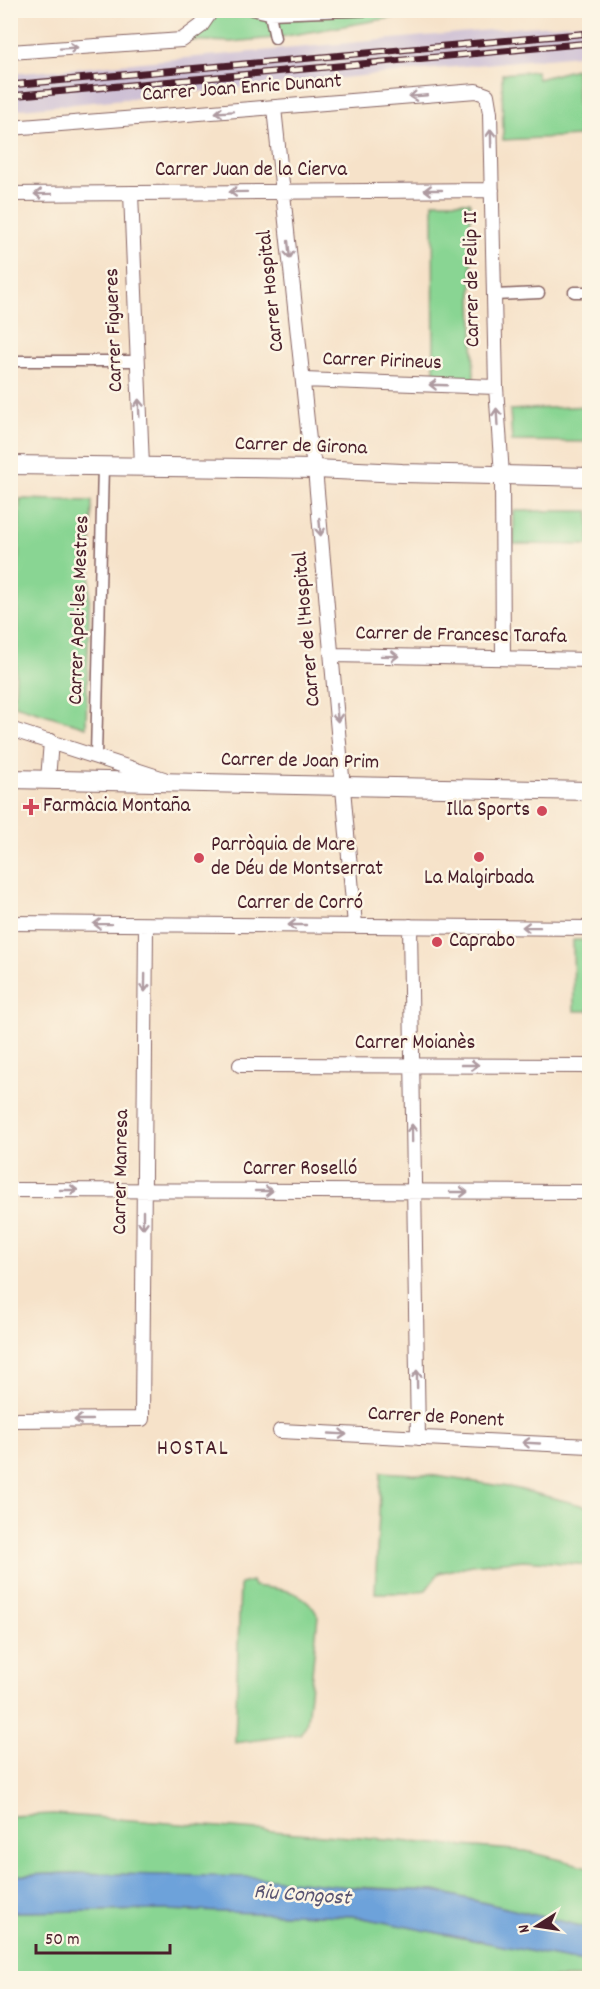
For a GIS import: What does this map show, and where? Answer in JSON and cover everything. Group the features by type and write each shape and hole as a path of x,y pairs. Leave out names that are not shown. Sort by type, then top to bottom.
{"street":[{"path":"10,52 182,40 201,26 212,10"},
{"path":"252,10 270,14 378,10"},
{"path":"270,14 274,38"},
{"name":"Carrer Joan Enric Dunant","path":"10,128 476,91"},
{"name":"Carrer de Felip II","path":"476,91 484,92 489,101 496,387 502,475 503,658"},
{"name":"Carrer Hospital","path":"274,108 309,440 315,469"},
{"name":"Carrer Juan de la Cierva","path":"10,194 492,189"},
{"name":"Carrer Figueres","path":"131,193 142,466"},
{"path":"574,292 590,292"},
{"path":"494,295 539,293"},
{"path":"10,361 138,362"},
{"name":"Carrer Pirineus","path":"303,380 496,387"},
{"name":"Carrer de Girona","path":"10,465 315,469 590,477"},
{"name":"Carrer Apel·les Mestres","path":"96,756 103,466"},
{"name":"Carrer de l'Hospital","path":"315,469 355,925"},
{"name":"Carrer de Francesc Tarafa","path":"332,655 590,660"},
{"path":"10,729 175,782"},
{"path":"48,780 51,741"},
{"name":"Carrer de Joan Prim","path":"10,779 590,791"},
{"name":"Carrer de Corró","path":"10,923 590,928"},
{"name":"Carrer Manresa","path":"10,1420 142,1419 146,925"},
{"path":"410,926 418,1438"},
{"name":"Carrer Moianès","path":"240,1065 590,1066"},
{"name":"Carrer Roselló","path":"10,1190 590,1192"},
{"name":"Carrer de Ponent","path":"280,1431 590,1446"}],"shaded area":[{"path":"589,23 589,54 11,110 11,74"}],"green space":[{"path":"212,11 431,11 275,38 231,42 182,40"},
{"path":"576,69 579,136 503,140 502,74 536,71 538,79"},
{"path":"433,202 470,202 474,381 434,379"},
{"path":"589,406 589,442 512,441 510,410"},
{"path":"20,499 92,501 86,727 15,705"},
{"path":"514,511 589,511 589,545 514,544"},
{"path":"573,940 589,940 589,1011 574,1011"},
{"path":"381,1472 429,1475 514,1488 589,1507 589,1565 523,1560 472,1565 439,1573 426,1590 407,1593 375,1593"},
{"path":"252,1581 254,1586 299,1595 313,1607 318,1616 308,1712 306,1725 300,1734 235,1743 240,1584"},
{"path":"54,1814 526,1851 589,1867 589,1928 435,1891 70,1873 11,1876 11,1816"},
{"path":"166,1910 353,1916 589,1963 589,1978 11,1978 10,1912"}],"water":[{"name":"Riu Congost","path":"70,1873 251,1877 358,1888 435,1891 589,1928 589,1963 353,1916 166,1910 11,1912 11,1876"}],"railway":[{"path":"10,85 590,33"},
{"path":"10,96 590,43"}],"place":[{"name":"Farmàcia Montaña","path":"31,807"},
{"name":"Illa Sports","path":"542,811"},
{"name":"La Malgirbada","path":"479,857"},
{"name":"Parròquia de Mare de Déu de Montserrat","path":"199,858"},
{"name":"Caprabo","path":"437,942"}],"district":[{"name":"HOSTAL","path":"193,1449"}]}
